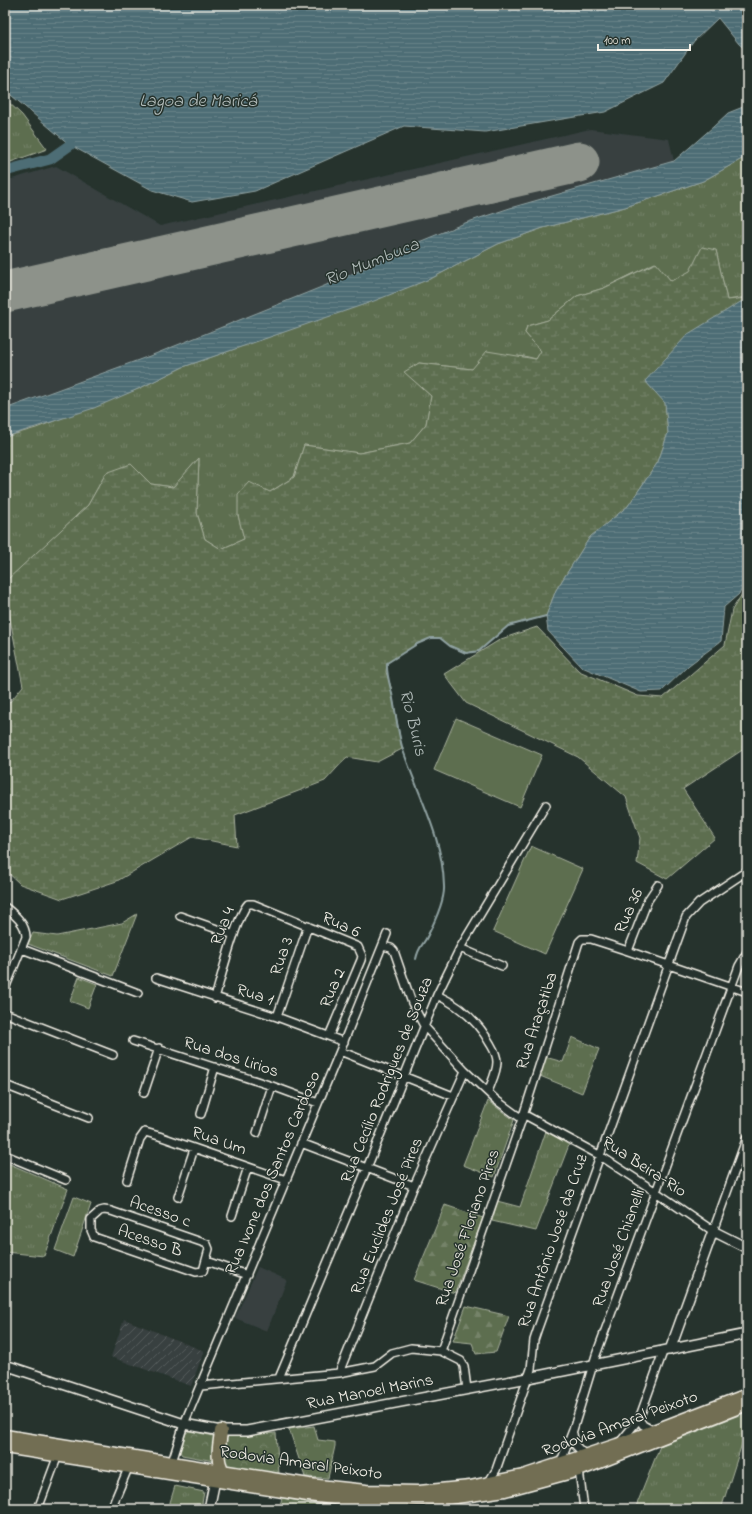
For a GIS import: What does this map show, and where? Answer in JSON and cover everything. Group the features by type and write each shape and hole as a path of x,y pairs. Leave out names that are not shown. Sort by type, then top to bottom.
{"highway":[{"name":"Rodovia Amaral Peixoto","path":"5,1436 309,1485 349,1490 419,1492 470,1487 523,1476 617,1446 747,1395"},
{"name":"Rodovia Amaral Peixoto","path":"5,1447 215,1480 354,1505 472,1496 505,1490 579,1470 747,1404"},
{"path":"221,1431 218,1460 224,1471"}],"main road":[{"name":"Rua Beira-Rio","path":"713,1231 747,1248"},
{"path":"667,1351 713,1231"},
{"name":"Rua Manoel Marins","path":"7,1365 184,1424 221,1431 247,1431 528,1378 747,1334"},
{"path":"209,1509 215,1480"}],"street":[{"name":"Rua Cecílio Rodrigues de Souza","path":"279,1378 367,1168 437,995 460,948 546,805"},
{"name":"Rua Antônio José da Cruz","path":"488,1483 496,1470 528,1378 532,1365 534,1340 599,1155 682,928 692,910 698,903 747,871"},
{"name":"Rua 36","path":"628,951 648,900 658,885"},
{"name":"Rua 4","path":"215,998 234,935 244,909 248,904 308,926"},
{"path":"5,907 14,914 26,930 26,937 22,949 5,989"},
{"path":"180,916 234,935"},
{"name":"Rua 6","path":"308,926 358,947 361,952"},
{"name":"Rua 3","path":"277,1017 308,926"},
{"name":"Rua Ivone dos Santos Cardoso","path":"172,1462 184,1424 388,934"},
{"name":"Rua Araçatiba","path":"522,1116 576,946 582,939 591,939 628,951"},
{"name":"Rua Beira-Rio","path":"383,946 391,948 394,951 412,1003 424,1026 465,1071 488,1092 510,1111 599,1155 713,1231"},
{"path":"460,948 502,966"},
{"path":"22,949 138,993"},
{"path":"628,951 747,992"},
{"name":"Rua 2","path":"329,1036 361,960 361,952"},
{"name":"Rua José Chianelli","path":"560,1465 573,1430 593,1365 656,1192 731,987 739,966 747,952"},
{"name":"Rua 1","path":"156,978 277,1017 344,1042"},
{"path":"437,995 452,1002 465,1011 476,1022 490,1042 495,1053 497,1063 488,1092"},
{"path":"5,1013 113,1055"},
{"name":"Rua dos Lirios","path":"133,1040 272,1086 318,1103"},
{"path":"144,1093 158,1048"},
{"path":"340,1051 453,1096"},
{"path":"201,1114 216,1067"},
{"name":"Rua Euclides José Pires","path":"339,1373 414,1186 465,1071"},
{"path":"5,1085 89,1118"},
{"path":"257,1133 272,1086"},
{"name":"Rua José Floriano Pires","path":"441,1351 522,1116"},
{"name":"Rua Um","path":"127,1180 143,1133 147,1132 286,1180"},
{"path":"713,1231 747,1137"},
{"path":"301,1143 414,1186"},
{"path":"178,1197 194,1149"},
{"path":"5,1155 66,1180"},
{"path":"232,1216 248,1167"},
{"name":"Acesso B","path":"100,1211 91,1219 92,1235 105,1241 196,1272 203,1271 207,1261"},
{"name":"Acesso c","path":"100,1211 111,1211 204,1243 209,1246 210,1250 207,1261"},
{"path":"207,1261 247,1275"},
{"path":"201,1386 339,1373 375,1366 392,1353 400,1350 423,1348 441,1351 462,1361 467,1389"},
{"path":"617,1446 636,1425 667,1351"},
{"path":"5,1381 7,1365"},
{"path":"639,1419 643,1425 654,1431"},
{"path":"573,1430 575,1446 586,1456"},
{"path":"38,1509 58,1455"},
{"path":"111,1509 129,1466"},
{"path":"496,1470 506,1480"},
{"path":"579,1470 584,1509"}],"shaded area":[{"path":"590,129 669,139 674,161 510,208 465,223 402,249 379,262 324,286 155,354 5,409 5,181 56,166 160,226"},
{"path":"258,1267 287,1280 267,1331 235,1318"},
{"path":"124,1319 204,1351 191,1386 111,1357"}],"green space":[{"path":"5,99 22,115 47,149 5,164"},
{"path":"747,156 747,297 727,300 716,250 690,272 671,281 655,263 604,288 577,296 548,320 527,326 525,333 541,351 536,359 524,356 472,369 419,363 405,372 431,396 426,424 410,443 359,453 304,445 294,477 238,515 244,539 221,549 205,539 197,513 199,458 173,487 151,484 106,473 88,505 8,580 5,575 5,437 36,428 138,389 183,367 432,278 498,244 543,228 625,207 703,181"},
{"path":"702,247 716,250 727,300 747,298 660,366 645,381 665,402 668,433 658,462 628,506 590,537 556,590 546,616 508,626 479,651 466,653 450,646 440,638 431,638 417,644 387,663 386,672 391,687 402,749 377,762 347,757 325,781 235,815 237,846 192,837 117,881 62,899 20,884 5,870 5,708 23,686 5,593 5,575 8,579 88,505 106,473 131,464 151,484 173,487 199,458 197,513 205,539 221,549 244,539 238,515 238,494 249,482 270,492 294,477 304,445 359,453 410,443 426,424 431,396 404,372 419,363 472,369 487,351 536,359 541,351 525,333 527,326 548,320 577,296 604,288 656,263 671,281 690,271"},
{"path":"747,586 747,747 683,789 715,838 667,879 637,863 640,838 626,797 578,757 466,703 444,674 501,639 537,627 579,671 638,696 663,698 725,645 732,610"},
{"path":"456,718 542,755 520,807 434,770"},
{"path":"531,846 583,869 545,954 493,931"},
{"path":"137,914 113,976 28,944 33,933 57,936 122,923"},
{"path":"79,977 97,984 88,1008 70,1001"},
{"path":"572,1037 599,1049 582,1093 540,1076 545,1057 563,1062"},
{"path":"488,1101 514,1120 494,1177 463,1165"},
{"path":"546,1131 569,1145 536,1231 492,1221 497,1201 520,1207"},
{"path":"5,1162 68,1189 44,1256 5,1252"},
{"path":"74,1197 91,1204 73,1257 55,1250"},
{"path":"445,1205 483,1218 455,1293 414,1280"},
{"path":"466,1306 509,1316 496,1352 476,1354 472,1343 453,1341"},
{"path":"747,1412 747,1428 721,1509 635,1509 660,1446"},
{"path":"314,1426 318,1440 335,1442 328,1478 305,1477 289,1429"},
{"path":"189,1431 214,1436 218,1440 214,1461 182,1455 180,1452 186,1433"},
{"path":"276,1433 279,1474 226,1468 221,1461 223,1441 229,1436"},
{"path":"175,1486 204,1492 201,1509 168,1509"},
{"path":"282,1498 345,1509 279,1509"}],"water":[{"name":"Lagoa de Maricá","path":"5,5 747,5 747,51 739,44 718,18 694,41 664,83 605,112 485,132 404,126 255,191 192,202 152,190 70,145 5,90"},
{"path":"747,101 747,156 703,181 625,207 543,228 498,244 432,278 374,301 183,367 94,408 5,437 5,409 155,354 324,286 379,262 402,249 465,223 510,208 674,161 728,113 743,107"},
{"path":"747,298 747,575 739,594 724,607 721,641 689,665 662,691 641,692 582,667 548,631 546,616 556,590 590,537 628,506 658,462 668,433 665,403 645,381 688,334"}],"waterway":[{"path":"5,171 50,159 70,145"},
{"name":"Rio Buris","path":"416,959 418,951 426,939 441,904 444,891 443,868 435,833 401,744 388,676 387,663 417,644 431,638 440,638 450,646 466,653 479,651 508,626 546,616"}],"runway":[{"path":"5,292 579,162"}],"water label":[{"name":"Rio Mumbuca","path":"372,263"}]}
